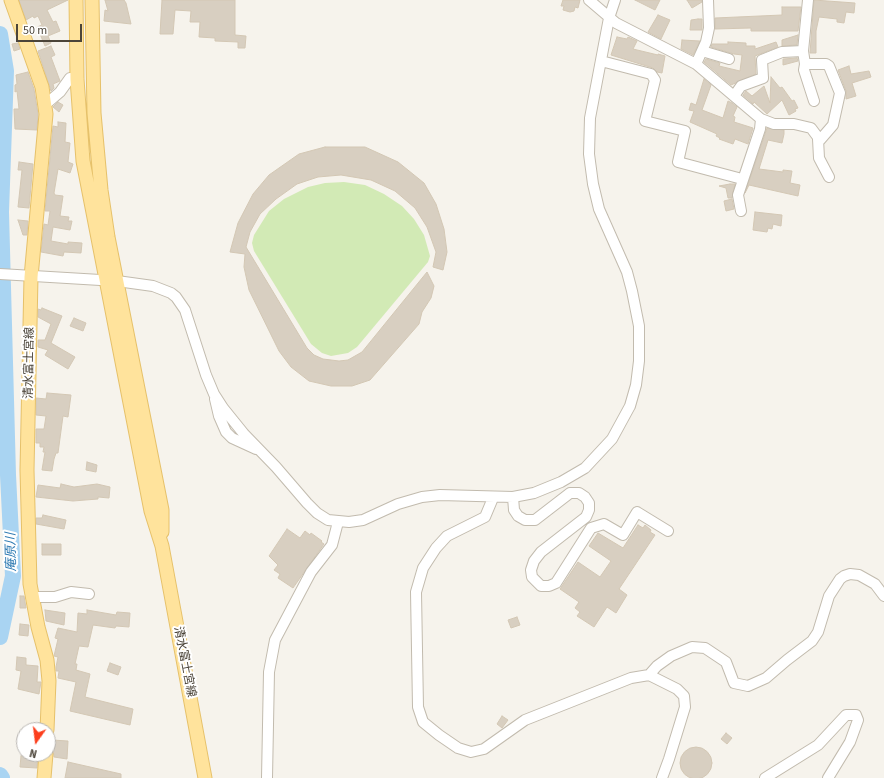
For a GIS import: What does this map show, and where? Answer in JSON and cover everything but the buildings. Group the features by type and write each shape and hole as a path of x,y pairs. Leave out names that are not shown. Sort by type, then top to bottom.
{"main road":[{"name":"清水富士宮線","path":"11,0 46,104 32,277 27,470 30,584 47,660 49,681 47,722"},
{"name":"清水富士宮線","path":"76,0 77,79 83,161 162,510 162,546 206,778"},
{"name":"清水富士宮線","path":"92,0 92,76 97,150 108,237 111,281"},
{"path":"44,778 45,762"}],"street":[{"path":"590,0 616,23 696,64 760,119 780,126 803,125 811,128 820,140"},
{"path":"0,274 111,281 153,286 176,297 186,314 200,360 214,394 231,418 260,451 317,513 328,520 338,522 362,520 398,504 422,497 440,495 493,498 513,497 534,493 561,482 595,459 612,439 630,406 636,385 640,344 636,308 627,272 599,209 591,170 589,141 590,118 609,18 615,0"},
{"path":"696,64 702,52 709,28 708,0"},
{"path":"808,0 803,51 805,64 804,70 814,101"},
{"path":"734,96 741,86 763,78 762,60 782,52 803,51"},
{"path":"702,52 730,59"},
{"path":"601,61 651,74 655,80 646,121 685,131 678,162 742,179"},
{"path":"805,64 826,64 829,66 840,93 833,125 820,140 818,139 819,158 829,176"},
{"path":"46,104 60,92 70,78 77,79"},
{"path":"741,212 738,195 742,179 748,169 760,129 760,119"},
{"path":"513,497 514,510 518,516 526,520 535,520 570,493 579,493 585,497 589,503 589,510 586,517 541,552 534,561 531,570 532,577 541,586 549,586 556,583 591,528 604,524 623,535 638,512 668,531"},
{"path":"493,498 485,517 447,536 436,548 423,568 416,592 418,707 424,722 458,748 471,752 484,749 525,720 631,678 648,675 677,689 684,696 685,707 670,760 662,778"},
{"path":"267,778 269,672 275,640 311,572 332,545 338,522"},
{"path":"648,675 656,666 671,656 692,647 705,648 726,662 734,683 748,686 766,678 812,641 818,632 829,596 844,576 850,574 859,575 875,584 884,596"},
{"path":"32,597 55,597 71,592 89,594"},
{"path":"765,778 818,745 846,714 856,715 858,720 850,742 828,778"}],"green space":[{"path":"344,182 365,185 384,194 402,206 414,219 424,235 430,256 428,262 357,347 348,353 331,356 322,353 311,344 254,251 252,243 254,235 269,211 284,199 308,187 325,183"}],"waterway":[{"name":"庵原川","path":"0,34 6,71 1,212 8,475 13,576 0,637"}]}
